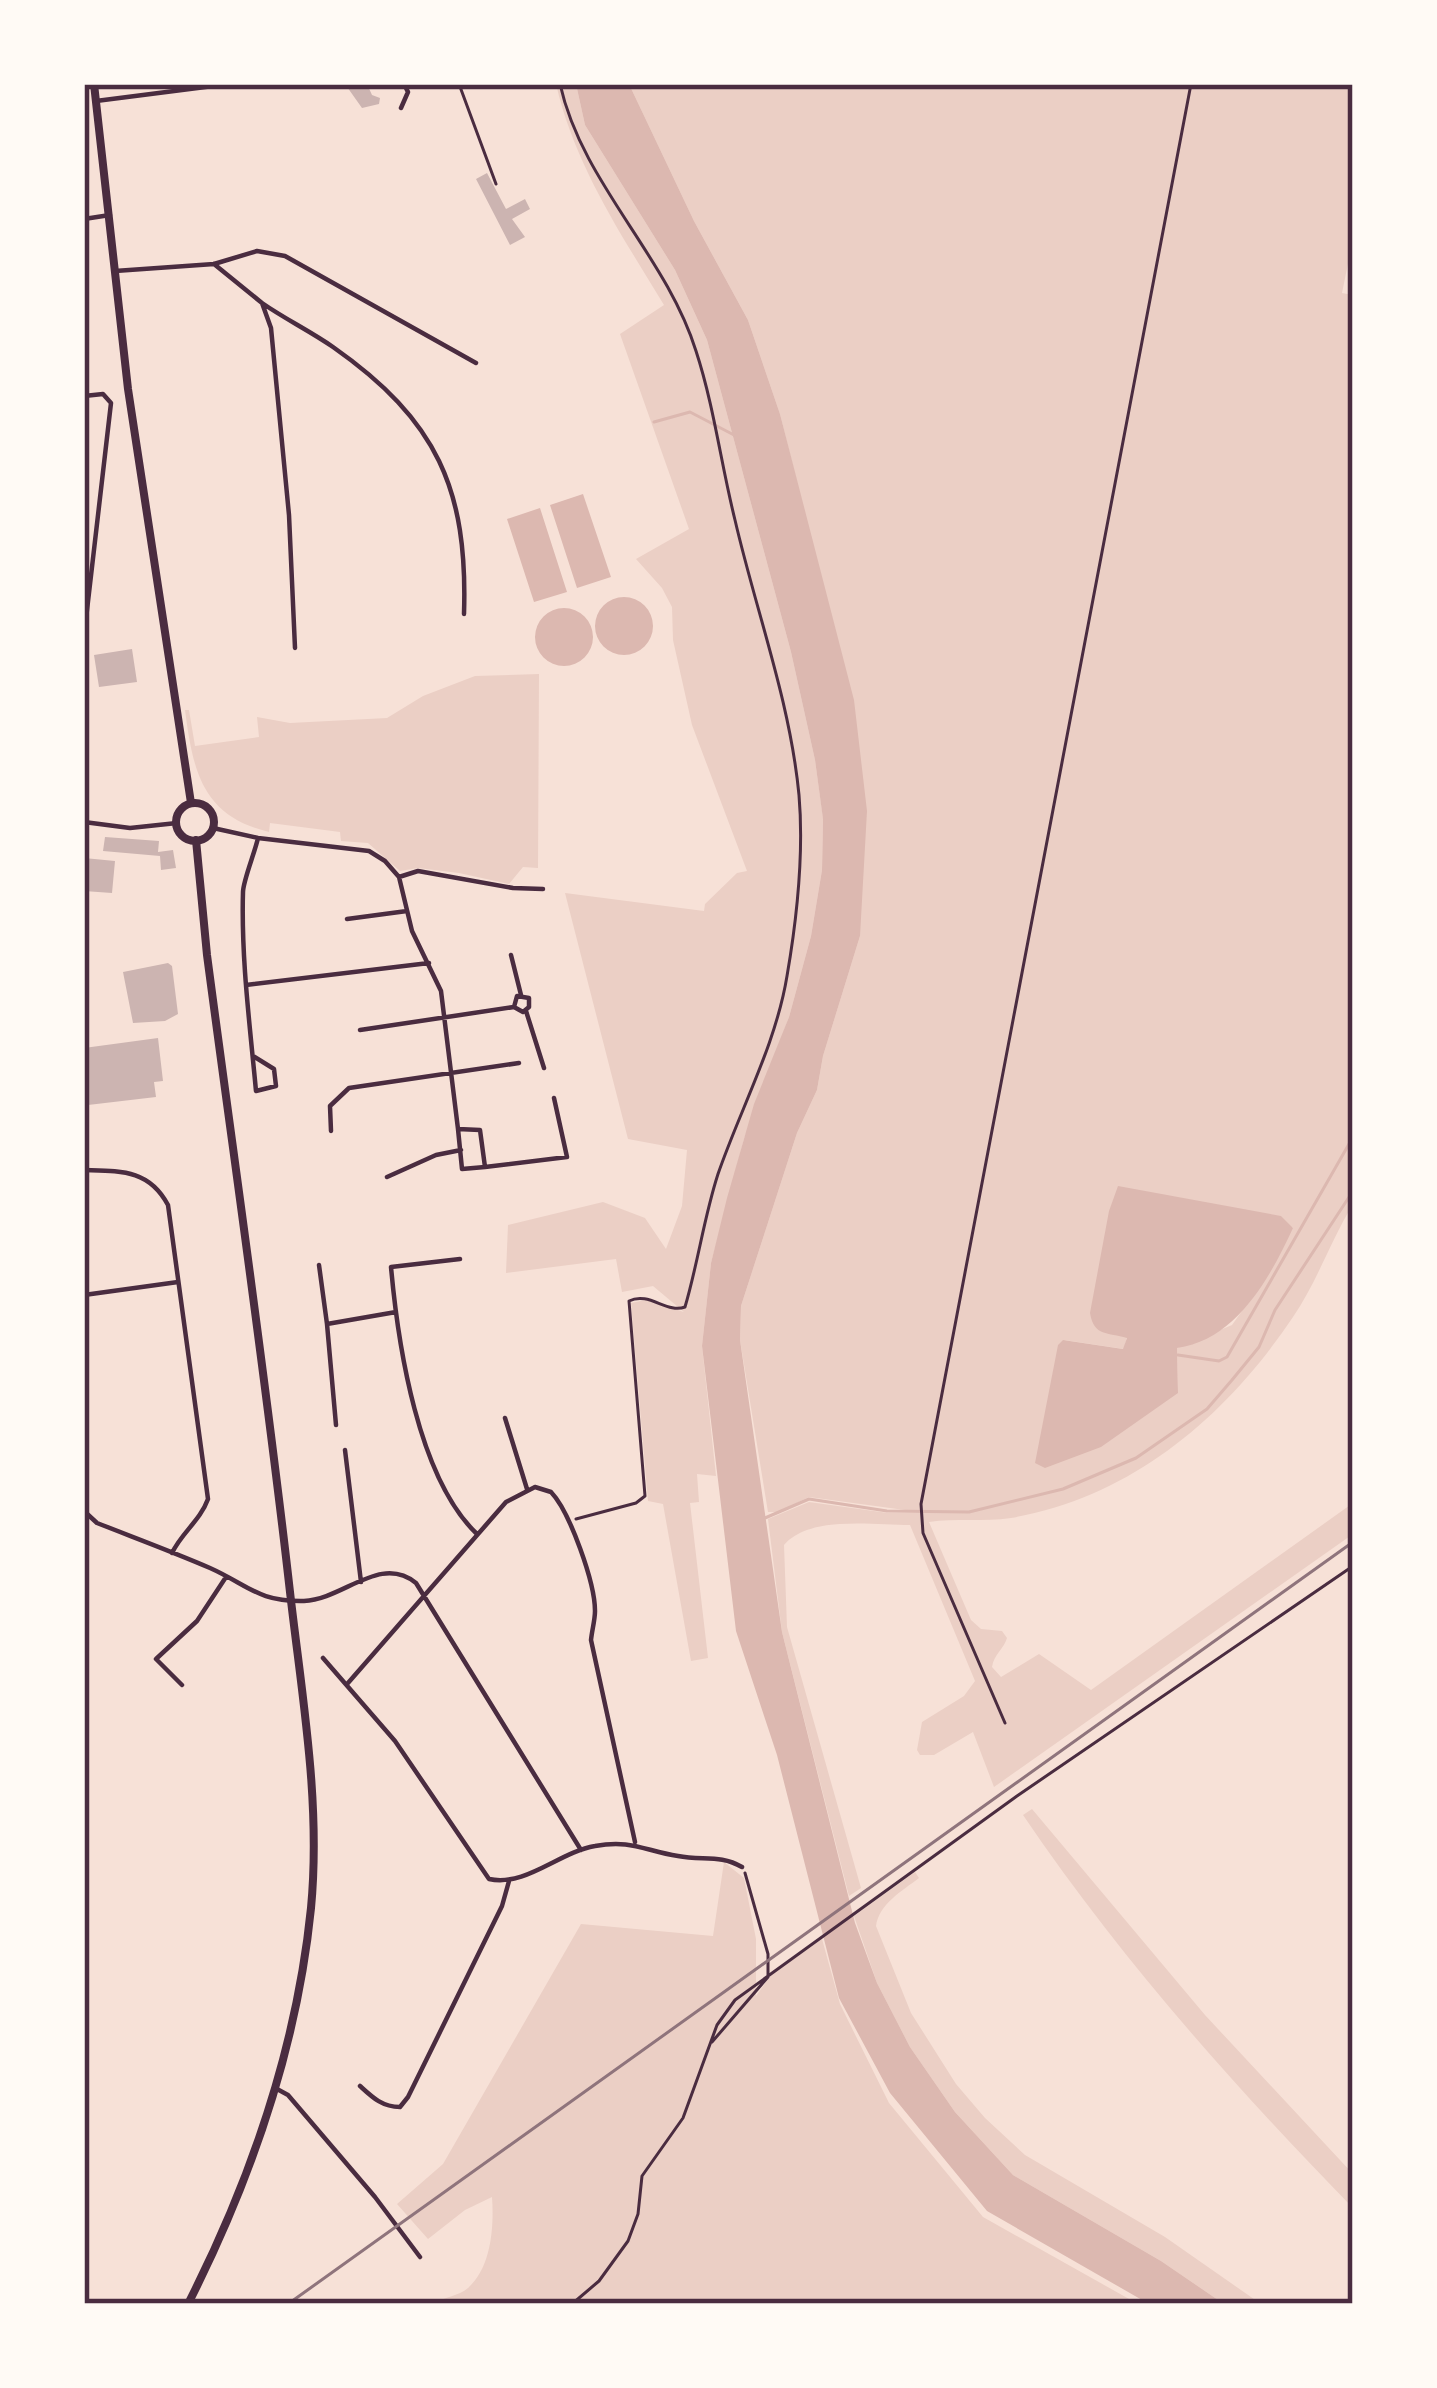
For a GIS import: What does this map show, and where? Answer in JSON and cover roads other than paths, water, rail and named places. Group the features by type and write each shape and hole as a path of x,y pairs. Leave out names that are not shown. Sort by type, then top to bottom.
{"main road":[{"path":"94,84 128,389 191,803"},
{"path":"191,803 212,812 213,828 196,840 185,837 177,824 178,813 191,803"},
{"path":"188,2304 247,2174 276,2089 306,1952 313,1863 308,1730 196,840"}],"street":[{"path":"96,101 229,84"},
{"path":"401,109 408,92 404,84"},
{"path":"84,219 110,215"},
{"path":"115,271 214,264 256,251 285,256 476,363"},
{"path":"214,264 262,303 364,369 403,406 446,471 459,520 464,614"},
{"path":"262,303 271,328 282,428 295,648"},
{"path":"84,395 103,394 111,403 84,636"},
{"path":"84,822 130,828 177,824"},
{"path":"213,828 369,851 399,878 407,911 441,991 462,1168 567,1157 554,1098"},
{"path":"253,1057 274,1069 276,1086 256,1091 246,985 242,889 258,838"},
{"path":"399,878 418,871 543,889"},
{"path":"347,920 407,911"},
{"path":"511,955 521,995 530,1000 526,1010 544,1068"},
{"path":"246,985 429,963"},
{"path":"514,1007 515,998 521,995"},
{"path":"360,1030 514,1007 526,1010"},
{"path":"332,1131 330,1106 349,1088 519,1064"},
{"path":"458,1130 480,1130 485,1167"},
{"path":"387,1177 436,1155 461,1150"},
{"path":"84,1170 145,1177 168,1204 208,1499 202,1515 180,1537 172,1553"},
{"path":"460,1259 391,1267 413,1404 452,1505 477,1534"},
{"path":"319,1265 336,1425"},
{"path":"84,1294 178,1282"},
{"path":"327,1324 396,1312"},
{"path":"505,1418 526,1489"},
{"path":"345,1450 361,1582"},
{"path":"348,1683 506,1502 526,1489 551,1492 569,1522 591,1590 595,1609 591,1640 635,1842"},
{"path":"84,1511 97,1523 226,1577 258,1596 311,1601 384,1572 397,1571 416,1583 581,1850"},
{"path":"182,1685 156,1659 197,1621 226,1577"},
{"path":"323,1658 419,1774 484,1875 494,1880 508,1881 581,1850 635,1842 676,1856 725,1858 742,1867"},
{"path":"84,1674 84,1697"},
{"path":"360,2086 391,2107 400,2107 408,2097 502,1906 508,1881"},
{"path":"276,2089 288,2095 420,2257"}],"lane":[{"path":"459,84 496,184"},
{"path":"1005,1723 923,1533 921,1504 1191,84"}],"waterway":[{"path":"654,422 690,412 734,435"},
{"path":"1178,1355 1219,1361 1227,1357 1353,1137"},
{"path":"765,1518 809,1499 887,1511 969,1512 1063,1489 1136,1458 1207,1409 1259,1347 1275,1310 1353,1191"}],"railway":[{"path":"288,2304 1353,1542"}]}
